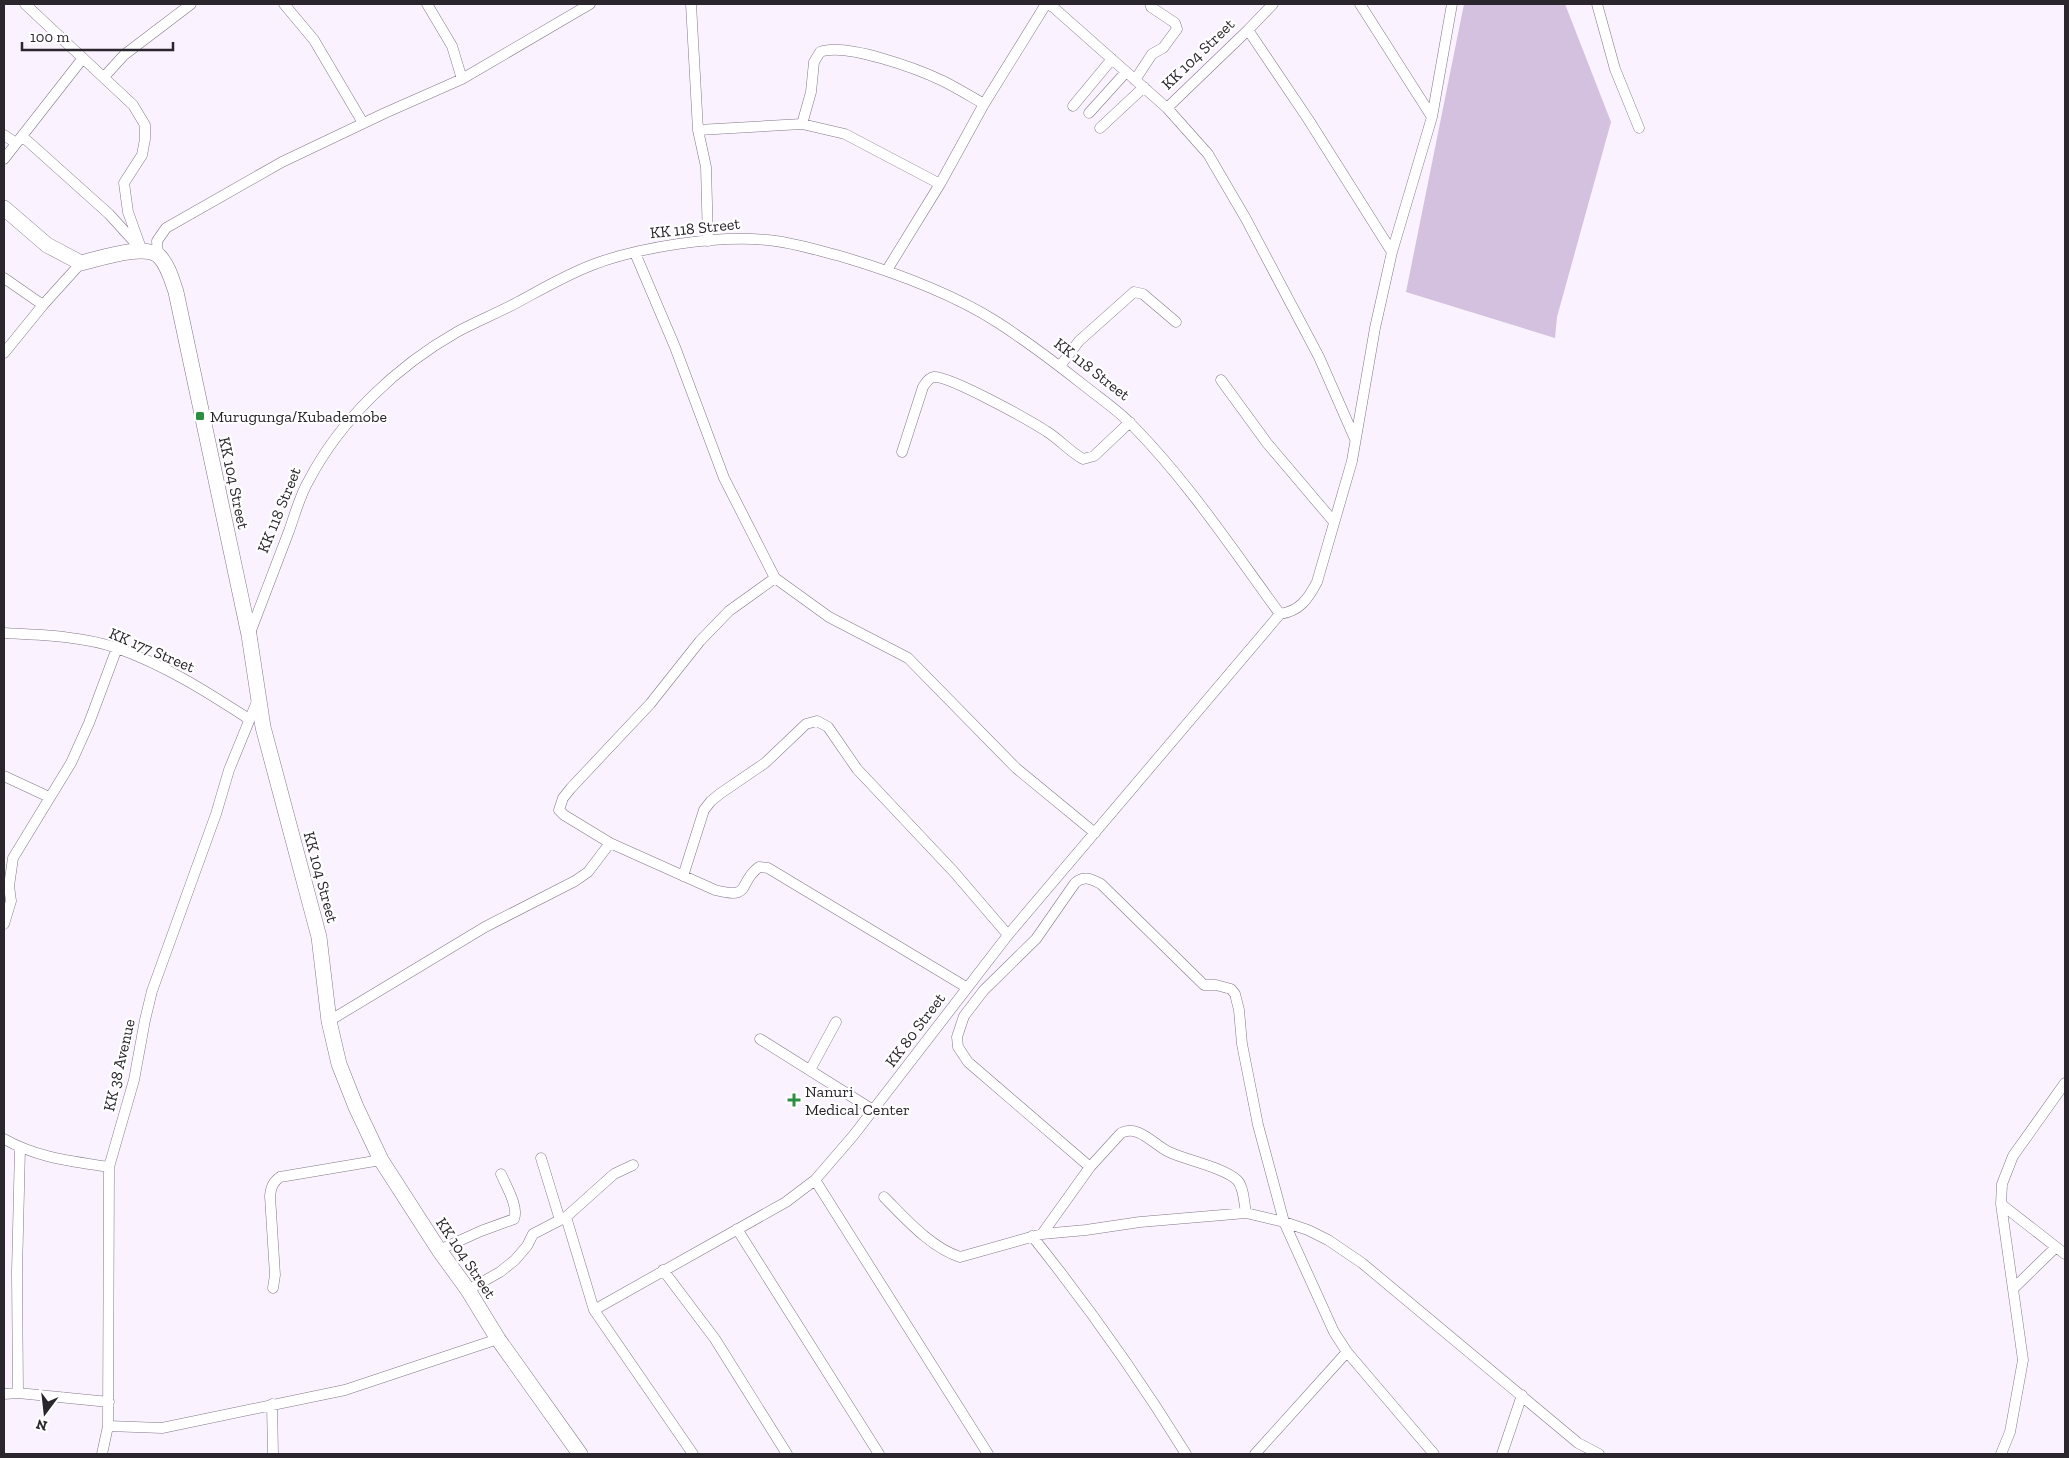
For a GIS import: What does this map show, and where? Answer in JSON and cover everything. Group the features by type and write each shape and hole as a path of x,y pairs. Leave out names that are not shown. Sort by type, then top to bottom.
{"street":[{"path":"25,4 133,105 145,126 142,155 124,183 128,212 142,251"},
{"path":"104,78 124,55 191,4"},
{"path":"284,4 314,40 363,123"},
{"path":"427,4 452,46 462,79"},
{"path":"4,353 43,304 81,263 126,252 142,251 158,255 157,241 166,228 282,162 462,79 590,4"},
{"path":"691,4 698,130 706,167 708,241"},
{"path":"1135,80 1152,54 1163,48 1177,29 1175,24 1151,7 1151,4"},
{"name":"KK 104 Street","path":"1167,108 1273,4"},
{"path":"1360,4 1432,117"},
{"path":"1280,614 1294,612 1310,596 1317,582 1352,461 1375,328 1392,252 1432,117 1452,4"},
{"path":"1597,4 1615,69 1639,128"},
{"path":"887,270 940,184 984,104 1050,5 1167,108 1208,154 1246,219 1319,357 1355,440"},
{"path":"1248,30 1308,119 1392,252"},
{"path":"802,124 812,92 814,62 820,52 833,48 866,54 904,65 942,81 984,104"},
{"path":"4,159 83,58"},
{"path":"1073,106 1112,59"},
{"path":"1089,113 1126,72"},
{"path":"1100,128 1144,87"},
{"path":"698,130 802,124 845,134 940,184"},
{"path":"4,135 19,140 109,214 142,251"},
{"path":"4,208 47,245 81,263"},
{"name":"KK 118 Street","path":"249,635 307,483 334,438 349,419 377,391 422,355 456,333 562,278 594,264 635,253 708,241 767,240 809,247 887,270 953,298 995,320 1060,366 1130,422 1193,495 1280,614"},
{"path":"635,253 675,347 724,478 775,578 830,617 908,658 1016,768 1095,833"},
{"name":"KK 104 Street","path":"158,255 166,266 176,292 249,635 263,727 319,937 329,1021 339,1064 356,1107 381,1160 439,1250 468,1290 498,1339 580,1454"},
{"path":"4,278 43,304"},
{"path":"1060,366 1079,341 1134,292 1143,294 1176,322"},
{"path":"902,452 923,387 927,380 933,377 941,378 968,389 1017,414 1047,432 1082,459 1094,456 1130,422"},
{"path":"1220,380 1267,444 1334,522"},
{"path":"775,578 729,611 706,635 650,704 618,736 563,798 559,810 610,843 715,890 733,895 739,892 754,870 759,867 768,868 966,987"},
{"name":"KK 80 Street","path":"594,1310 786,1202 815,1180 853,1136 966,987 1008,935 1280,614"},
{"name":"KK 177 Street","path":"4,633 89,641 117,648 182,676 249,719"},
{"path":"4,924 11,901 9,886 13,858 71,764 89,724 117,648"},
{"name":"KK 38 Avenue","path":"102,1454 108,1426 109,1402 109,1166 134,1080 152,991 229,770 258,699"},
{"path":"683,876 704,810 711,801 765,763 806,724 817,721 828,727 857,769 954,872 1008,935"},
{"path":"4,776 49,797"},
{"path":"329,1021 486,927 575,881 588,872 610,843"},
{"path":"1090,1167 968,1062 958,1047 957,1037 964,1016 984,990 1036,939 1070,889 1080,878 1089,878 1101,884 1204,985 1216,985 1231,989 1235,994 1239,1010 1242,1044 1258,1126 1284,1222 1334,1332 1347,1352 1434,1454"},
{"path":"810,1070 836,1022"},
{"path":"760,1039 873,1110"},
{"path":"2001,1454 2010,1432 2023,1360 2001,1204 2002,1184 2012,1156 2065,1083"},
{"path":"1037,1235 1090,1167 1128,1129 1136,1131 1166,1151 1229,1174 1238,1181 1246,1213"},
{"path":"4,1139 20,1148 54,1159 109,1166"},
{"path":"18,1393 17,1272 20,1148"},
{"path":"542,1158 594,1310 693,1454"},
{"path":"274,1288 275,1275 270,1196 271,1188 275,1181 280,1177 381,1160"},
{"path":"468,1290 500,1272 515,1260 528,1246 533,1234 563,1219 614,1174 633,1165"},
{"path":"439,1250 481,1231 514,1220 516,1215 511,1197 501,1174"},
{"path":"815,1180 988,1454"},
{"path":"884,1197 911,1225 950,1254 960,1258 1037,1235 1140,1222 1246,1213 1308,1230 1328,1240 1362,1264 1578,1443 1599,1454"},
{"path":"2001,1204 2065,1254"},
{"path":"737,1229 879,1454"},
{"path":"1037,1235 1136,1376 1186,1454"},
{"path":"2014,1288 2056,1247"},
{"path":"663,1270 715,1339 787,1454"},
{"path":"108,1426 162,1428 345,1390 498,1339"},
{"path":"1256,1454 1347,1352"},
{"path":"4,1394 18,1393 109,1402"},
{"path":"1502,1454 1522,1396"},
{"path":"272,1404 273,1454"},
{"path":"1578,1443 1578,1454"}],"shaded area":[{"path":"1464,4 1565,4 1611,122 1557,317 1555,338 1406,292"}],"place":[{"name":"Murugunga/Kubademobe","path":"200,416"},
{"name":"Nanuri Medical Center","path":"794,1100"}]}
